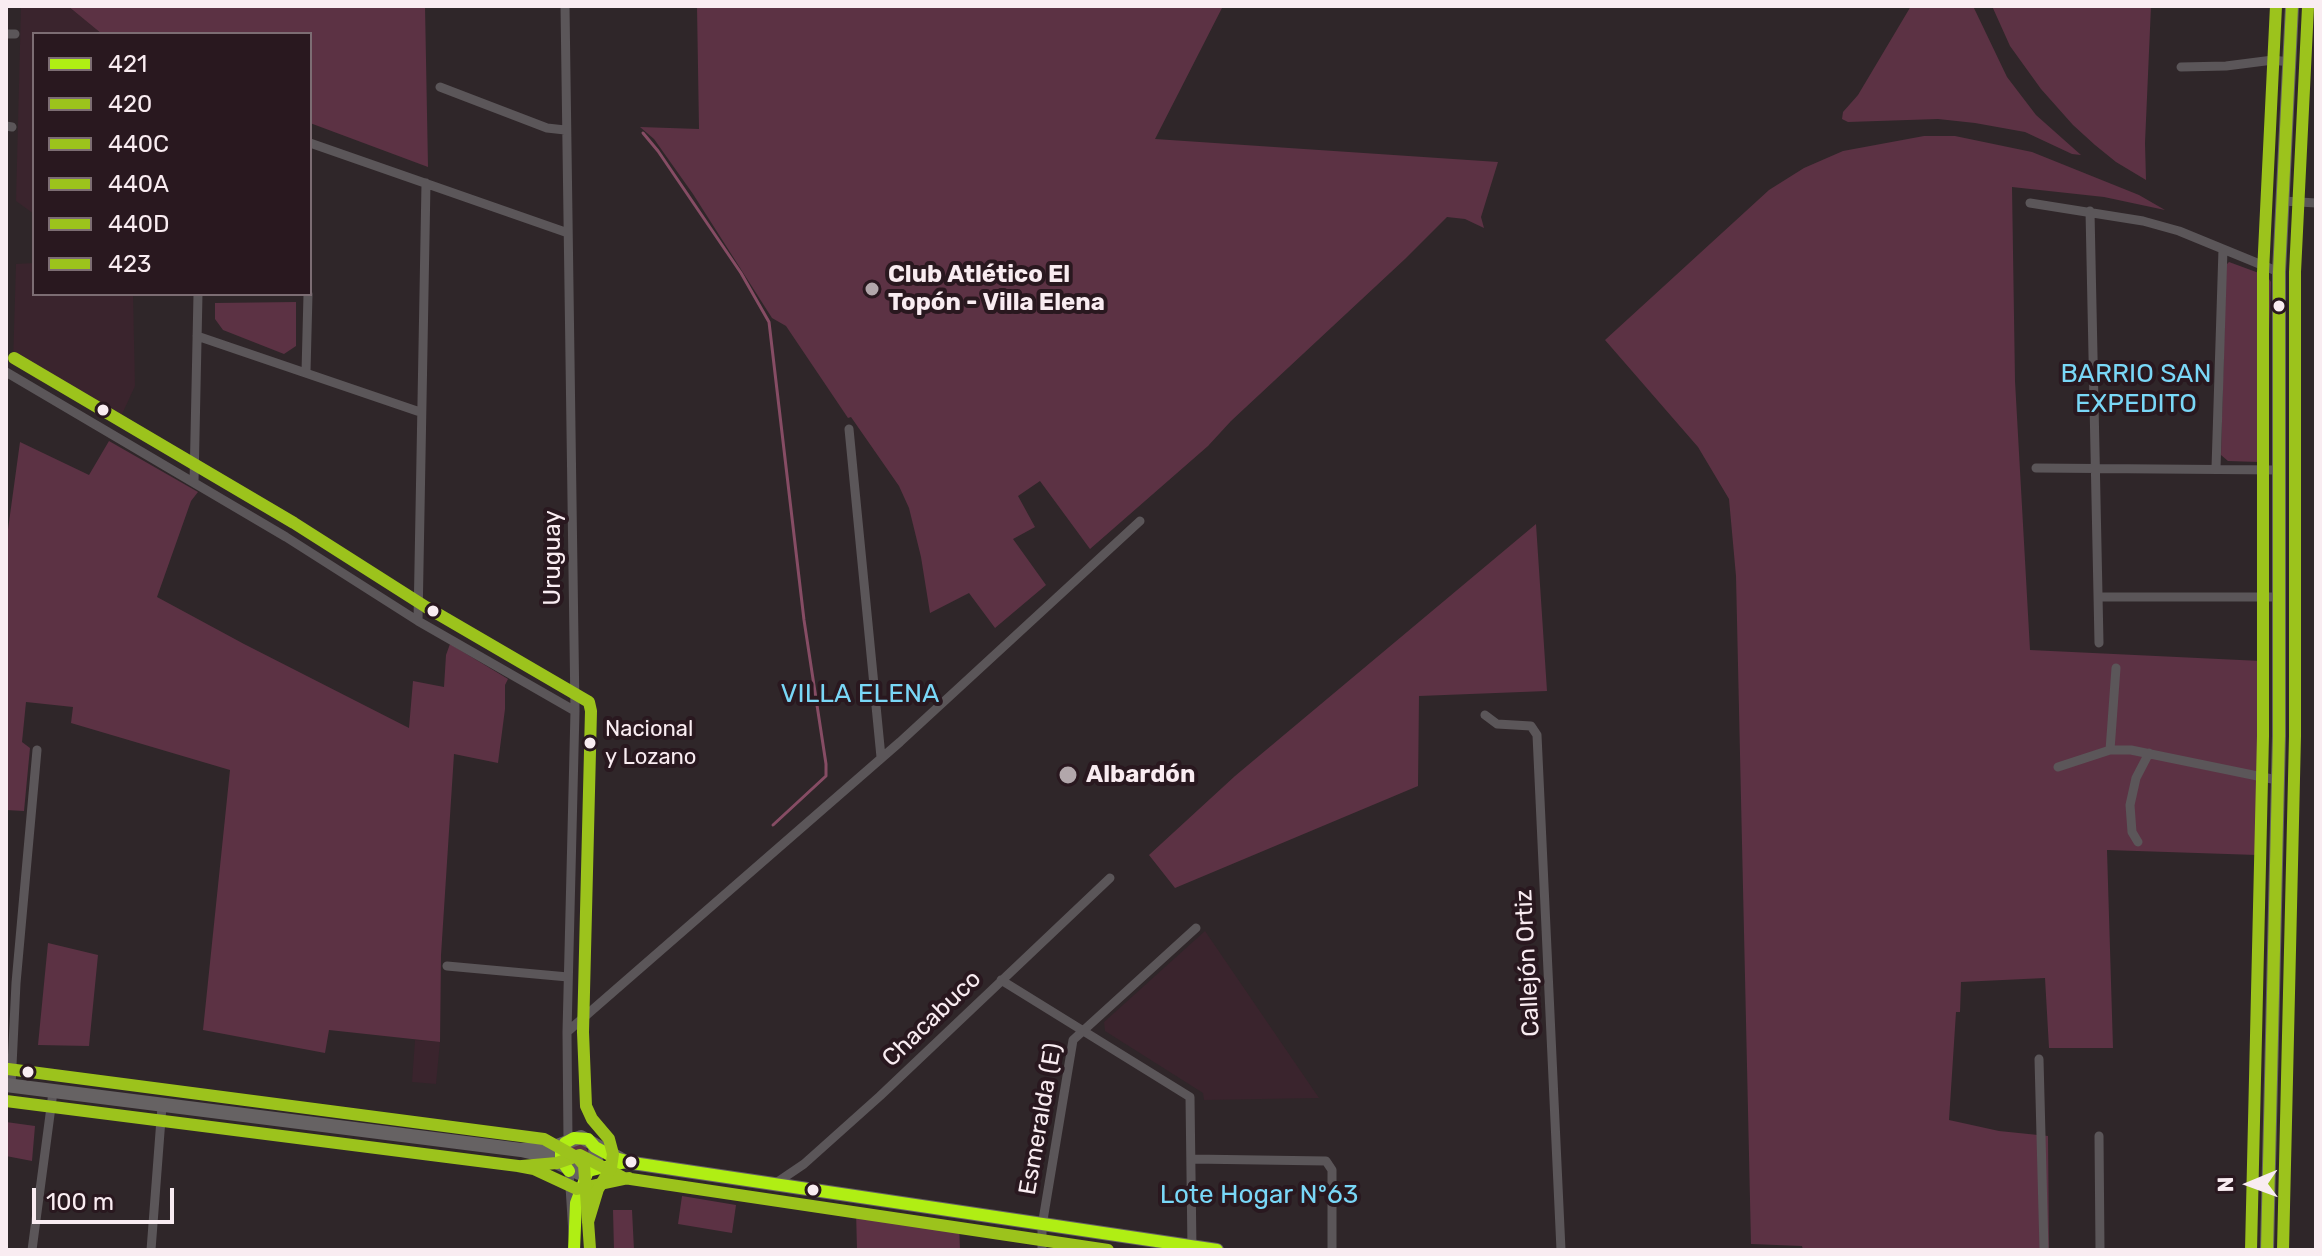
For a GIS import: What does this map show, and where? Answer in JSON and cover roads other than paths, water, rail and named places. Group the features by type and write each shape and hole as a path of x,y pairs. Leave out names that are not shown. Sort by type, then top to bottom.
{"main road":[{"path":"2267,1250 2277,780 2279,272 2292,6"},
{"path":"9,1086 521,1150 547,1157 579,1173 626,1162 1192,1249 1217,1250"},
{"path":"521,1150 554,1147 574,1138 591,1143 626,1162"},
{"path":"566,1142 561,1151 561,1160 568,1170"},
{"path":"590,1169 596,1162 591,1143"},
{"path":"2257,1250 2268,1214"}],"street":[{"name":"Uruguay","path":"565,6 575,711 567,1032 570,1110 566,1142"},
{"path":"2181,67 2226,66 2273,60 2289,62"},
{"path":"440,87 547,128 565,130"},
{"path":"312,144 568,233"},
{"path":"418,621 426,183"},
{"path":"2283,201 2316,203"},
{"path":"2030,203 2143,221 2279,272"},
{"path":"2090,211 2099,643"},
{"path":"2216,468 2223,249"},
{"path":"194,483 198,296"},
{"path":"306,372 308,296"},
{"path":"197,336 420,412"},
{"path":"6,372 286,537 418,621 575,711"},
{"path":"849,429 881,757"},
{"path":"2036,468 2279,470"},
{"path":"567,1032 881,757 1140,521"},
{"path":"2098,597 2279,597"},
{"path":"2110,750 2116,668"},
{"name":"Callejón Ortiz","path":"1485,715 1497,724 1531,726 1537,735 1561,1250"},
{"path":"9,1086 37,750"},
{"path":"2058,767 2110,750 2149,753 2277,780"},
{"path":"2138,842 2132,832 2130,805 2136,778 2149,753"},
{"name":"Chacabuco","path":"776,1183 804,1164 880,1096 1110,878"},
{"name":"Esmeralda (E)","path":"1042,1250 1042,1226 1073,1040 1196,928"},
{"path":"447,966 568,977"},
{"path":"1001,980 1190,1097 1192,1249"},
{"path":"2039,1059 2044,1250"},
{"path":"32,1250 53,1092"},
{"path":"151,1250 162,1106"},
{"name":"Uruguay","path":"570,1110 591,1143"},
{"path":"2099,1136 2100,1250"},
{"path":"1192,1159 1326,1161 1332,1170 1332,1250"},
{"path":"573,1218 590,1169"},
{"path":"568,1170 574,1250"}],"waterway":[{"path":"643,133 741,273 769,322 804,620 826,764 826,776 773,825"}],"place":[{"name":"Club Atlético El Topón - Villa Elena","path":"872,289"},
{"name":"Nacional y Lozano","path":"590,743"},
{"name":"Albardón","path":"1068,775"}],"district":[{"name":"BARRIO SAN EXPEDITO","path":"2136,389"},
{"name":"VILLA ELENA","path":"860,694"},
{"name":"Lote Hogar Nº63","path":"1259,1195"}]}
